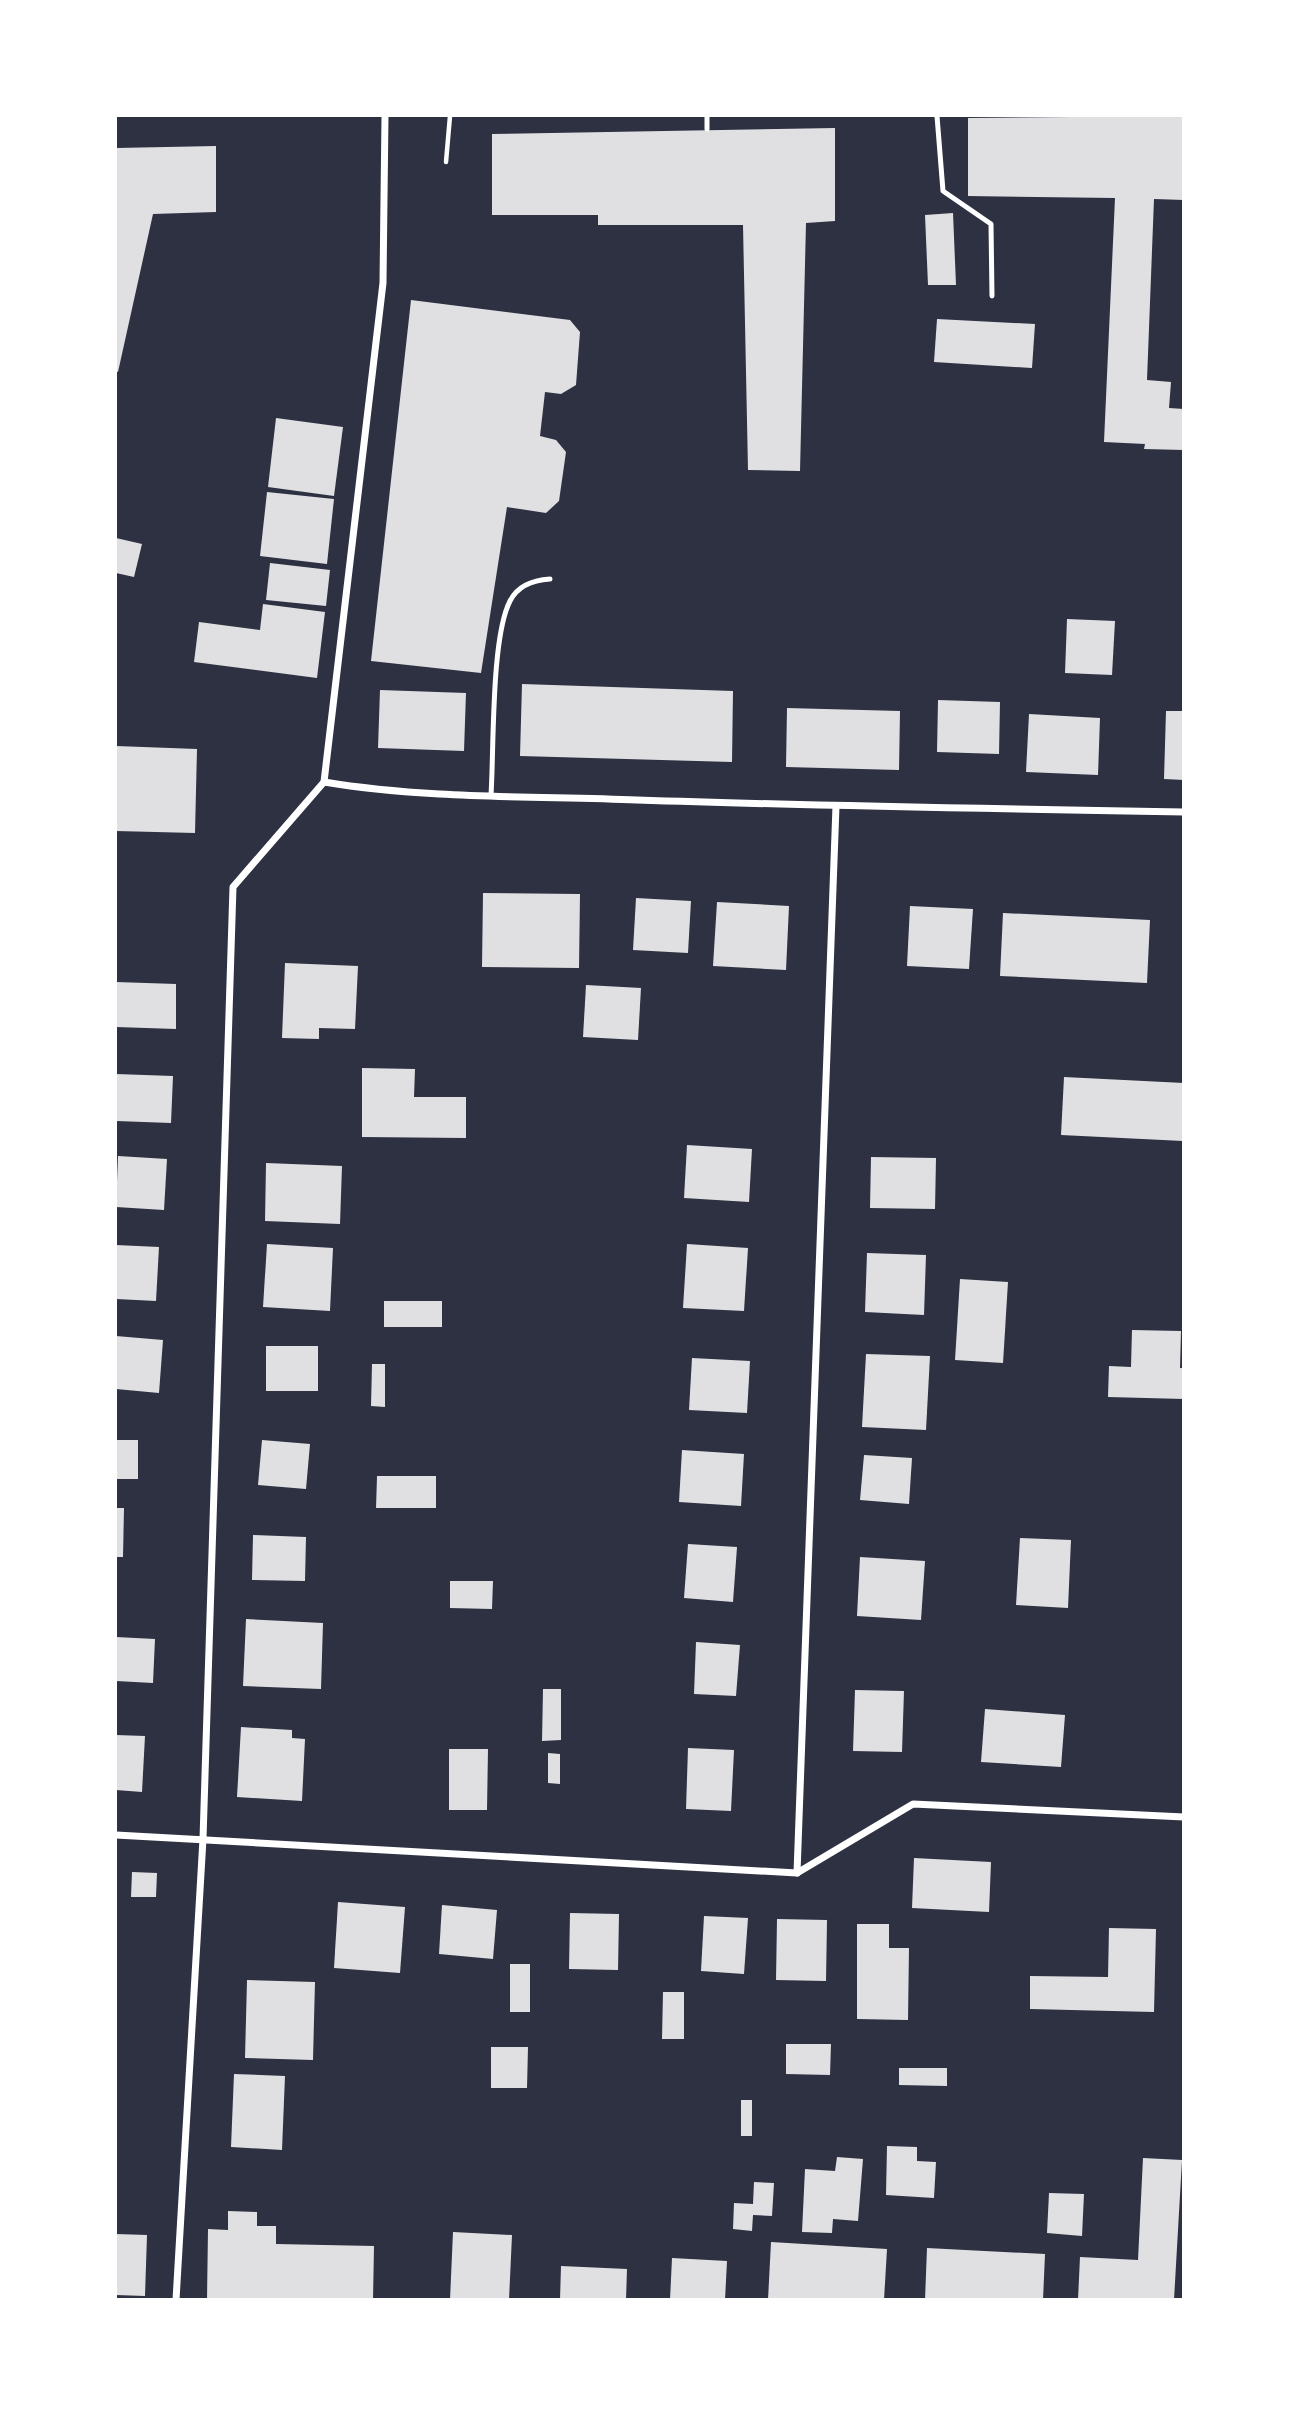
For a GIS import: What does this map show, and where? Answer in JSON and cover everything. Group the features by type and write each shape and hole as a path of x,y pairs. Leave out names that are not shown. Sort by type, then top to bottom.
{"street":[{"path":"176,2300 202,1839 233,887 324,782 383,283 385,116"},
{"path":"324,782 366,789 491,795 836,806 1184,812"},
{"path":"797,1872 836,806"},
{"path":"116,1835 797,1872 913,1804 1184,1817"}],"lane":[{"path":"707,116 707,129"},
{"path":"937,116 943,191 991,224 992,296"},
{"path":"491,795 501,629 510,599 530,581 550,579"}],"path":[{"path":"446,162 450,116"}],"building":[{"path":"1184,116 1184,200 1154,199 1147,380 1171,382 1169,408 1184,409 1184,450 1144,449 1145,444 1104,442 1115,198 968,196 968,118"},
{"path":"835,128 835,221 806,223 800,471 748,470 743,225 598,225 598,215 492,215 492,134"},
{"path":"216,146 216,212 153,214 118,372 116,148"},
{"path":"953,213 956,285 928,285 925,215"},
{"path":"411,300 570,320 580,332 576,385 561,394 545,392 540,436 556,440 566,452 559,501 546,513 507,507 481,673 371,661"},
{"path":"937,319 1035,324 1032,368 934,362"},
{"path":"276,418 343,427 334,496 268,487"},
{"path":"267,492 334,499 327,564 260,556"},
{"path":"116,538 142,544 134,577 116,573"},
{"path":"270,563 330,570 326,606 266,600"},
{"path":"263,604 325,612 317,678 194,662 199,622 260,630"},
{"path":"1067,619 1115,621 1112,675 1065,673"},
{"path":"522,684 733,691 732,762 520,756"},
{"path":"380,690 466,693 464,751 378,748"},
{"path":"938,700 1000,702 999,754 937,752"},
{"path":"787,708 900,711 899,770 786,767"},
{"path":"1166,711 1184,711 1184,780 1164,779"},
{"path":"1029,714 1100,718 1098,775 1026,772"},
{"path":"116,746 197,749 195,833 116,831"},
{"path":"483,893 580,894 579,968 482,967"},
{"path":"636,898 691,901 688,953 633,950"},
{"path":"717,902 789,906 786,970 713,966"},
{"path":"910,906 973,909 969,969 907,966"},
{"path":"1003,913 1150,920 1147,983 1000,976"},
{"path":"285,963 358,966 355,1029 319,1028 319,1039 282,1038"},
{"path":"116,982 176,984 176,1029 116,1027"},
{"path":"586,985 641,988 638,1040 583,1037"},
{"path":"362,1068 415,1069 414,1097 466,1097 466,1138 362,1137"},
{"path":"116,1074 173,1076 171,1123 116,1121"},
{"path":"1064,1077 1184,1083 1183,1141 1061,1135"},
{"path":"687,1145 752,1149 749,1202 684,1198"},
{"path":"118,1156 167,1159 164,1210 116,1207"},
{"path":"871,1157 936,1158 935,1209 870,1208"},
{"path":"266,1163 342,1166 340,1224 265,1221"},
{"path":"267,1244 333,1248 330,1311 263,1307"},
{"path":"687,1244 748,1248 744,1311 683,1308"},
{"path":"116,1245 159,1247 156,1301 116,1299"},
{"path":"867,1253 926,1255 924,1315 865,1312"},
{"path":"960,1279 1008,1282 1003,1363 955,1360"},
{"path":"384,1301 442,1301 442,1327 384,1327"},
{"path":"1132,1330 1181,1331 1180,1368 1184,1368 1184,1399 1108,1397 1109,1366 1131,1367"},
{"path":"116,1336 163,1340 159,1393 116,1389"},
{"path":"266,1346 318,1346 318,1391 266,1391"},
{"path":"866,1354 930,1356 926,1430 862,1427"},
{"path":"692,1358 750,1361 747,1413 689,1410"},
{"path":"372,1364 385,1364 385,1407 371,1406"},
{"path":"116,1440 138,1440 138,1479 116,1479"},
{"path":"262,1440 310,1444 306,1489 258,1485"},
{"path":"682,1450 744,1454 741,1506 679,1502"},
{"path":"864,1455 912,1458 909,1504 860,1500"},
{"path":"377,1476 436,1476 436,1508 376,1508"},
{"path":"116,1508 124,1508 123,1557 116,1557"},
{"path":"253,1535 306,1537 305,1581 252,1580"},
{"path":"1020,1538 1071,1540 1068,1608 1016,1605"},
{"path":"688,1544 737,1547 733,1602 684,1598"},
{"path":"860,1557 925,1561 921,1620 857,1616"},
{"path":"450,1581 493,1581 492,1609 450,1608"},
{"path":"246,1619 323,1623 321,1689 243,1686"},
{"path":"116,1637 155,1639 153,1683 116,1681"},
{"path":"696,1642 740,1645 736,1696 694,1694"},
{"path":"543,1689 561,1689 561,1740 542,1741"},
{"path":"855,1690 904,1691 902,1752 853,1751"},
{"path":"985,1709 1065,1715 1061,1767 981,1762"},
{"path":"241,1727 292,1730 292,1738 305,1739 302,1801 237,1797"},
{"path":"116,1735 145,1736 142,1792 116,1790"},
{"path":"688,1748 734,1750 731,1811 686,1809"},
{"path":"449,1749 488,1749 487,1810 449,1810"},
{"path":"548,1753 560,1754 560,1784 548,1783"},
{"path":"914,1858 991,1862 989,1912 912,1908"},
{"path":"132,1872 157,1873 156,1897 131,1897"},
{"path":"338,1902 405,1907 400,1973 334,1968"},
{"path":"442,1905 497,1910 493,1959 439,1954"},
{"path":"570,1913 619,1914 618,1970 569,1969"},
{"path":"704,1916 748,1918 744,1974 701,1971"},
{"path":"777,1919 827,1920 826,1981 776,1980"},
{"path":"857,1924 889,1924 889,1948 909,1948 908,2020 857,2019"},
{"path":"1109,1928 1156,1929 1154,2012 1030,2009 1030,1976 1108,1977"},
{"path":"510,1964 530,1964 530,2012 510,2012"},
{"path":"247,1980 315,1982 313,2060 245,2058"},
{"path":"663,1992 684,1992 684,2039 662,2039"},
{"path":"786,2044 831,2044 830,2075 786,2074"},
{"path":"491,2047 528,2047 527,2088 491,2088"},
{"path":"899,2068 947,2068 947,2086 899,2085"},
{"path":"234,2074 285,2076 282,2150 231,2147"},
{"path":"741,2100 752,2100 752,2136 741,2136"},
{"path":"887,2146 917,2147 917,2161 936,2162 934,2198 886,2195"},
{"path":"837,2157 863,2159 858,2221 833,2219 832,2233 802,2232 805,2169 835,2171"},
{"path":"1143,2158 1182,2160 1174,2300 1078,2300 1080,2257 1138,2260"},
{"path":"754,2182 774,2183 772,2216 753,2215 752,2231 733,2229 734,2203 753,2204"},
{"path":"1049,2193 1084,2194 1082,2236 1047,2233"},
{"path":"228,2211 257,2212 257,2226 276,2226 276,2244 374,2246 373,2300 207,2300 208,2229 228,2230"},
{"path":"453,2232 512,2235 509,2300 450,2300"},
{"path":"116,2234 147,2235 145,2296 116,2295"},
{"path":"771,2242 887,2249 884,2300 768,2300"},
{"path":"927,2248 1045,2254 1043,2300 925,2300"},
{"path":"672,2258 727,2261 725,2300 670,2300"},
{"path":"561,2266 627,2269 626,2300 560,2300"}]}
